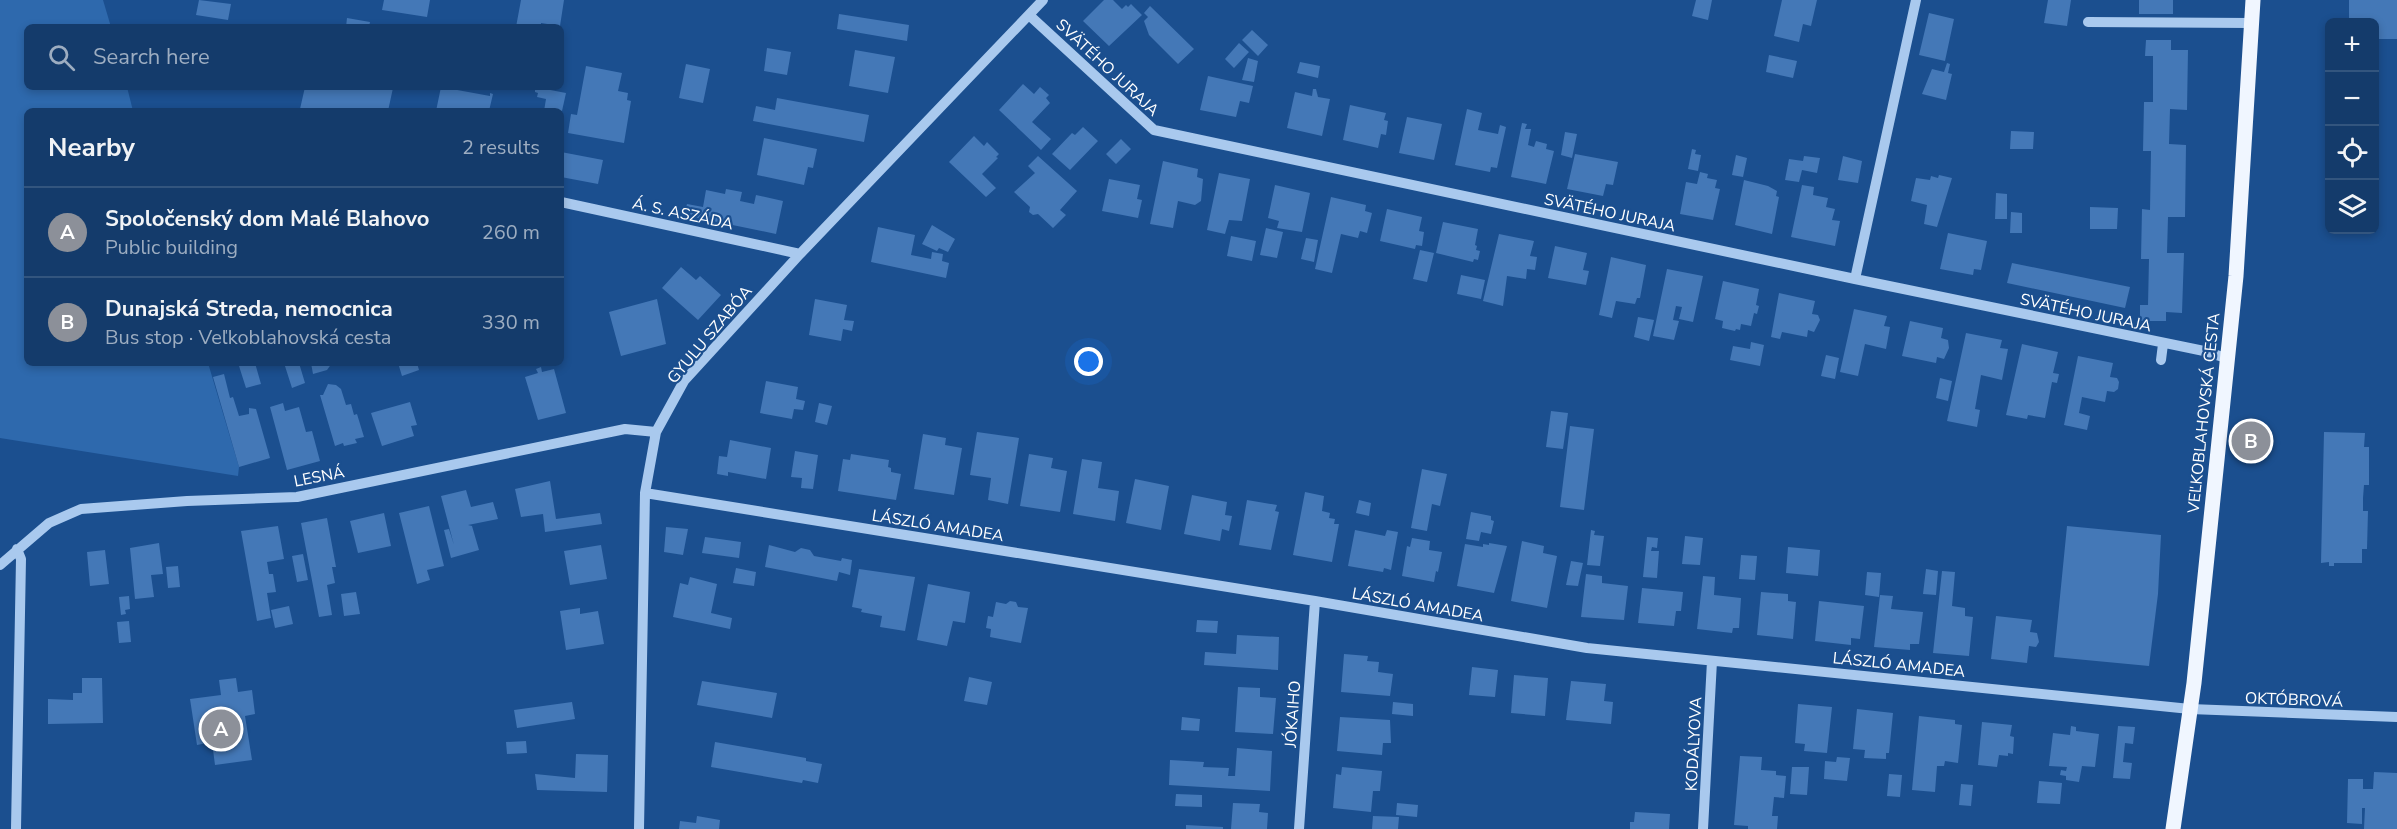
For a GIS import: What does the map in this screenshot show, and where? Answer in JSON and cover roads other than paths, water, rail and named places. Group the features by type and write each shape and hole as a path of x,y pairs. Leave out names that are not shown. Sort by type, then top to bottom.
{"main road":[{"name":"VEĽKOBLAHOVSKÁ CESTA","path":"2173,829 2190,709 2236,276 2253,0"}],"street":[{"name":"GYULU SZABÓA","path":"639,829 645,493 656,432 684,381 800,254 1043,0"},
{"path":"1855,279 1916,0"},
{"name":"SVÄTÉHO JURAJA","path":"1029,15 1154,130 2204,351 2226,358"},
{"path":"2088,22 2251,23"},
{"name":"Á. S. ASZÁDA","path":"564,203 800,254"},
{"path":"2161,360 2163,344"},
{"name":"LESNÁ","path":"0,565 49,523 81,510 187,501 297,497 621,429 656,432"},
{"name":"LÁSZLÓ AMADEA","path":"645,493 1315,601 1587,648 2190,709"},
{"path":"16,829 21,559 17,549"},
{"name":"JÓKAIHO","path":"1299,829 1315,601"},
{"name":"KODÁLYOVA","path":"1703,829 1712,661"},
{"name":"OKTÓBROVÁ","path":"2190,709 2397,717"}],"place":[{"name":"Dunajská Streda, nemocnica","path":"2251,441"},
{"name":"Spoločenský dom Malé Blahovo","path":"221,729"}]}
